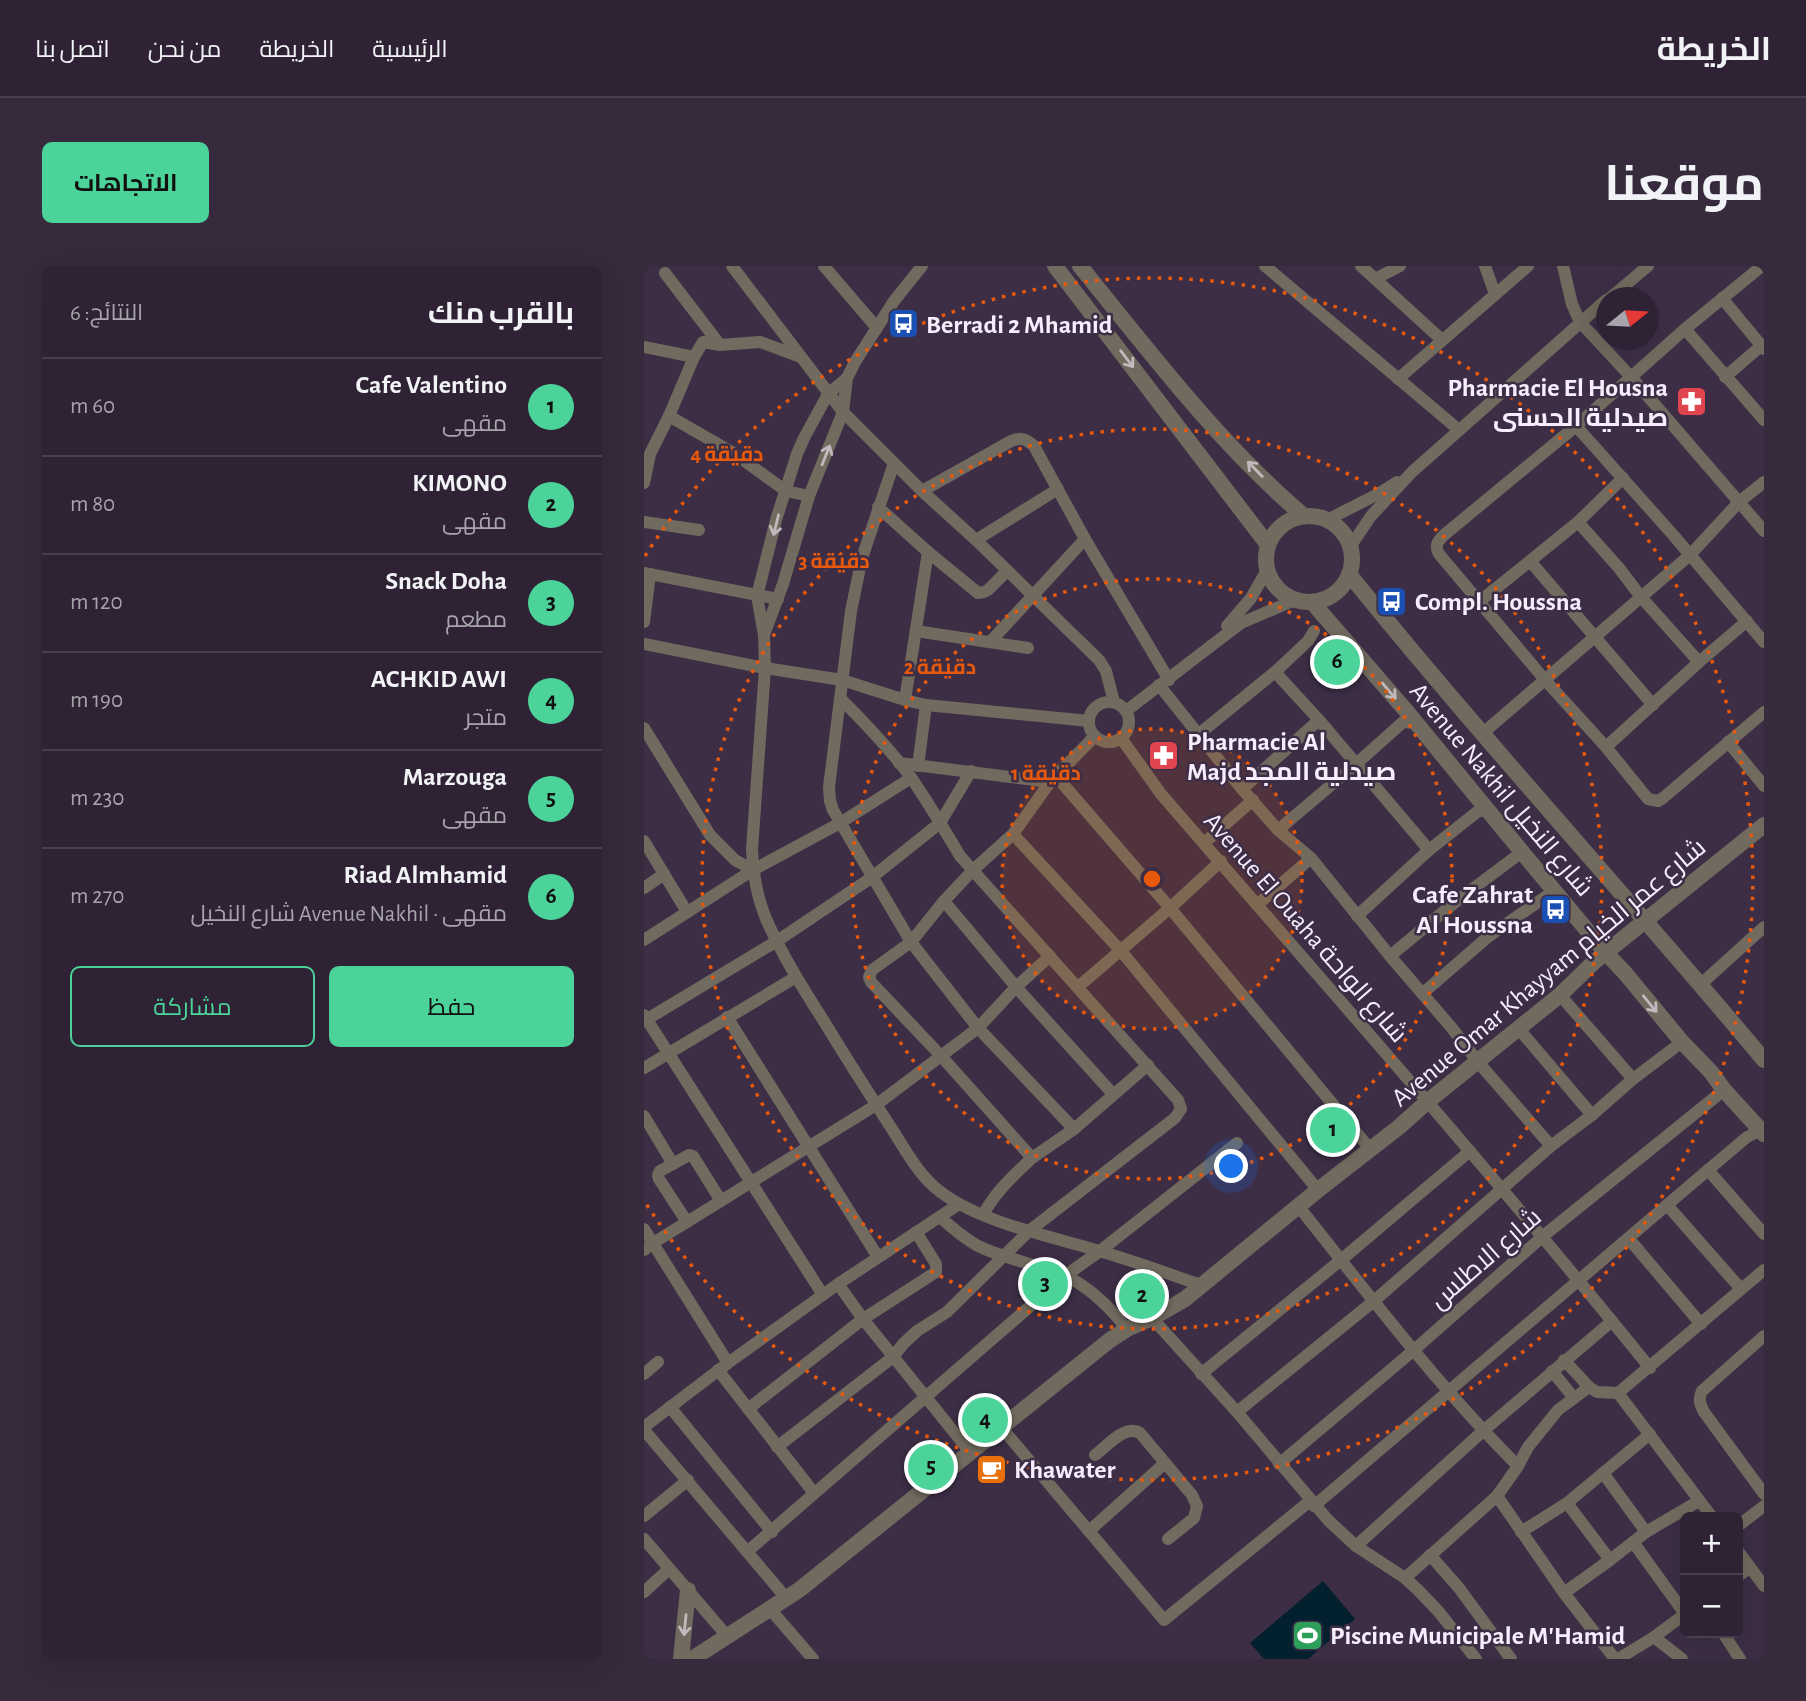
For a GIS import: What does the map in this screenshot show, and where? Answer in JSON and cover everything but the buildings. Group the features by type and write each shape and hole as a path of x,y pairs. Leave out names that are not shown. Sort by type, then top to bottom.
{"street":[{"path":"732,266 843,412 1099,660 1106,671 1114,702"},
{"path":"824,266 877,328"},
{"path":"903,266 913,277"},
{"path":"922,266 894,301 847,377 828,394 804,438 776,520 757,596 764,635 765,668 752,849 758,897 796,977 923,1175 942,1194 983,1215 1201,1285"},
{"path":"1055,266 1268,545"},
{"path":"1080,266 1189,400 1281,497 1304,516"},
{"path":"1265,266 1459,430"},
{"path":"1361,266 1442,340"},
{"path":"1376,279 1400,266"},
{"path":"1486,266 1495,293"},
{"path":"1398,379 1528,266"},
{"path":"1563,266 1572,303 1580,322 1764,531"},
{"path":"1623,287 1648,266"},
{"path":"1762,266 1685,329 1576,426 1444,534 1437,543 1437,550 1648,799 1658,801 1764,712"},
{"path":"665,273 720,345"},
{"path":"1722,298 1763,348 1726,377"},
{"path":"1350,547 1371,516 1412,472 1596,309"},
{"path":"1685,329 1764,420"},
{"path":"644,483 650,454 703,342 720,345 760,342 801,358"},
{"path":"644,347 694,357"},
{"path":"764,635 778,599 809,496 843,412 847,377"},
{"path":"668,416 735,454 786,491 809,496"},
{"path":"1576,426 1764,642"},
{"path":"922,491 1011,441 1021,438 1034,446 1164,682 1199,734 1278,830 1311,858 1478,1062 1551,1146"},
{"path":"894,463 862,558 851,611 829,794 833,810 911,942 978,1028 1074,1129"},
{"path":"1327,520 1378,494 1412,472"},
{"path":"1480,601 1578,522 1623,478"},
{"path":"1483,733 1690,555 1739,502 1764,482"},
{"path":"976,540 1058,489"},
{"path":"878,507 978,593 988,590 1007,570"},
{"path":"1304,516 1327,520 1341,531 1350,547 1352,561 1349,574 1336,592 1328,598 1312,602 1295,600 1284,594 1275,586 1267,570 1268,545 1273,534 1292,519 1304,516"},
{"path":"644,522 699,530"},
{"path":"1578,522 1699,662"},
{"path":"991,642 1086,539"},
{"path":"905,700 928,552"},
{"path":"1530,561 1653,705"},
{"path":"1208,647 1251,598 1267,570"},
{"path":"644,622 647,574 778,599"},
{"name":"Avenue Nakhil شارع النخيل","path":"1349,574 1595,865 1762,1052"},
{"path":"1126,711 1241,623 1295,600"},
{"name":"Avenue Nakhil شارع النخيل","path":"1312,602 1606,953 1762,1132"},
{"path":"1606,747 1747,621"},
{"path":"916,631 1028,648"},
{"path":"1199,734 1275,672 1308,641 1314,631"},
{"path":"644,644 842,680 926,705 1089,721"},
{"path":"1275,672 1429,850"},
{"path":"840,698 899,763 914,772 971,771 1054,779 1170,908 1370,1149"},
{"path":"1114,702 1126,711 1129,726 1121,738 1108,742 1095,736 1089,721 1091,713 1098,705 1114,702"},
{"path":"777,1447 893,1357 917,1331 947,1311 1029,1231 1180,1112 1178,1100 1148,1065 960,856 914,772 926,705"},
{"path":"1242,789 1319,720"},
{"path":"1278,830 1403,722 1416,723"},
{"path":"644,728 710,835 735,860 753,870"},
{"path":"1032,1158 869,977 872,970 911,942 973,870 1013,834 1054,779 1095,736"},
{"name":"Avenue El Ouaha شارع الواحة","path":"1121,738 1161,794 1470,1151 1650,1368"},
{"path":"1728,742 1764,786"},
{"path":"823,1294 645,1019 777,941 872,878 940,823 971,771"},
{"path":"644,940 753,870 840,823 914,772"},
{"path":"1204,843 1253,800"},
{"path":"1357,916 1429,850 1477,812 1487,809"},
{"name":"Avenue Omar Khayyam شارع عمر الخيام","path":"692,1659 787,1599 1110,1340 1175,1306 1399,1127 1427,1101 1478,1062 1606,953 1764,825"},
{"path":"1013,834 1121,951 1318,1190"},
{"path":"644,841 687,912"},
{"path":"1390,956 1522,852"},
{"path":"1257,905 1311,858"},
{"path":"1078,987 1220,861"},
{"path":"644,888 664,874"},
{"path":"1423,993 1489,936 1554,891"},
{"path":"944,901 1016,987 1112,1094"},
{"path":"1700,985 1764,928"},
{"path":"648,1246 876,1105 978,1028 1016,987 1050,956"},
{"path":"644,1068 796,977"},
{"path":"1559,995 1633,1079"},
{"path":"727,1017 878,1257"},
{"path":"1518,1028 1592,1115"},
{"path":"1237,1412 1374,1301 1551,1146 1682,1042"},
{"path":"983,1215 997,1193 1032,1158 1074,1129 1148,1065"},
{"name":"شارع الاطلس","path":"1279,1464 1542,1237 1724,1090"},
{"path":"644,1116 673,1164"},
{"path":"1001,1427 1164,1620 1449,1391 1747,1137 1762,1132"},
{"path":"748,1551 1065,1276 1237,1143"},
{"path":"1201,1374 1470,1151"},
{"path":"687,1222 659,1177 660,1171 689,1155 694,1156 721,1201"},
{"path":"1708,1170 1764,1234"},
{"path":"787,1599 644,1429 723,1366 823,1294 959,1204"},
{"path":"1667,1205 1741,1289"},
{"path":"1299,1207 1414,1350 1483,1431 1518,1466"},
{"path":"940,1217 967,1240 980,1247 1065,1276 1088,1289 1127,1329"},
{"path":"644,1228 648,1246 748,1409 814,1493"},
{"path":"748,1409 863,1319 936,1272 936,1264 915,1232"},
{"path":"1629,1239 1701,1324"},
{"path":"1564,1360 1589,1387 1597,1392 1618,1394 1764,1270"},
{"path":"838,1284 970,1452"},
{"path":"1152,1318 1342,1535 1405,1577 1439,1612 1476,1659"},
{"path":"1356,1546 1483,1431 1612,1321"},
{"path":"1764,1336 1702,1391 1699,1403 1764,1494"},
{"path":"644,1374 658,1362"},
{"path":"1552,1371 1574,1398"},
{"path":"1405,1577 1497,1496 1528,1447 1558,1410 1589,1387"},
{"path":"1618,1394 1708,1512"},
{"path":"670,1407 772,1532"},
{"path":"1095,1455 1121,1434 1132,1429 1140,1433 1192,1495 1197,1506 1194,1518 1168,1539"},
{"path":"1521,1532 1567,1503 1650,1434"},
{"path":"1089,1531 1165,1464"},
{"path":"1604,1473 1646,1532"},
{"path":"644,1516 688,1480"},
{"path":"1497,1496 1564,1593 1616,1659 1654,1637 1680,1618"},
{"path":"1564,1593 1646,1532 1699,1501"},
{"path":"1567,1503 1610,1560"},
{"path":"1743,1522 1764,1506"},
{"path":"644,1539 727,1636"},
{"path":"1633,1542 1680,1607"},
{"path":"1430,1555 1459,1588 1511,1659"},
{"path":"1743,1558 1764,1586"},
{"path":"1740,1575 1750,1568"},
{"path":"644,1592 669,1569"},
{"path":"681,1659 688,1590"},
{"path":"770,1609 813,1659"},
{"path":"1654,1637 1682,1659"},
{"path":"1726,1638 1740,1659"}],"water":[{"path":"1323,1581 1355,1619 1308,1659 1264,1659 1250,1643"}],"place":[{"name":"Berradi 2 Mhamid","path":"903,324"},
{"name":"Pharmacie El Housna صيدلية الحسنى","path":"1691,402"},
{"name":"Compl. Houssna","path":"1392,601"},
{"name":"Riad Almhamid","path":"1337,662"},
{"name":"Pharmacie Al Majd صيدلية المجد","path":"1164,756"},
{"name":"Cafe Zahrat Al Houssna","path":"1556,909"},
{"name":"Cafe Valentino","path":"1333,1130"},
{"name":"Snack Doha","path":"1045,1284"},
{"name":"KIMONO","path":"1142,1296"},
{"name":"ACHKID AWI","path":"985,1420"},
{"name":"Marzouga","path":"931,1467"},
{"name":"Khawater","path":"991,1469"},
{"name":"Piscine Municipale M'Hamid","path":"1307,1635"}]}
